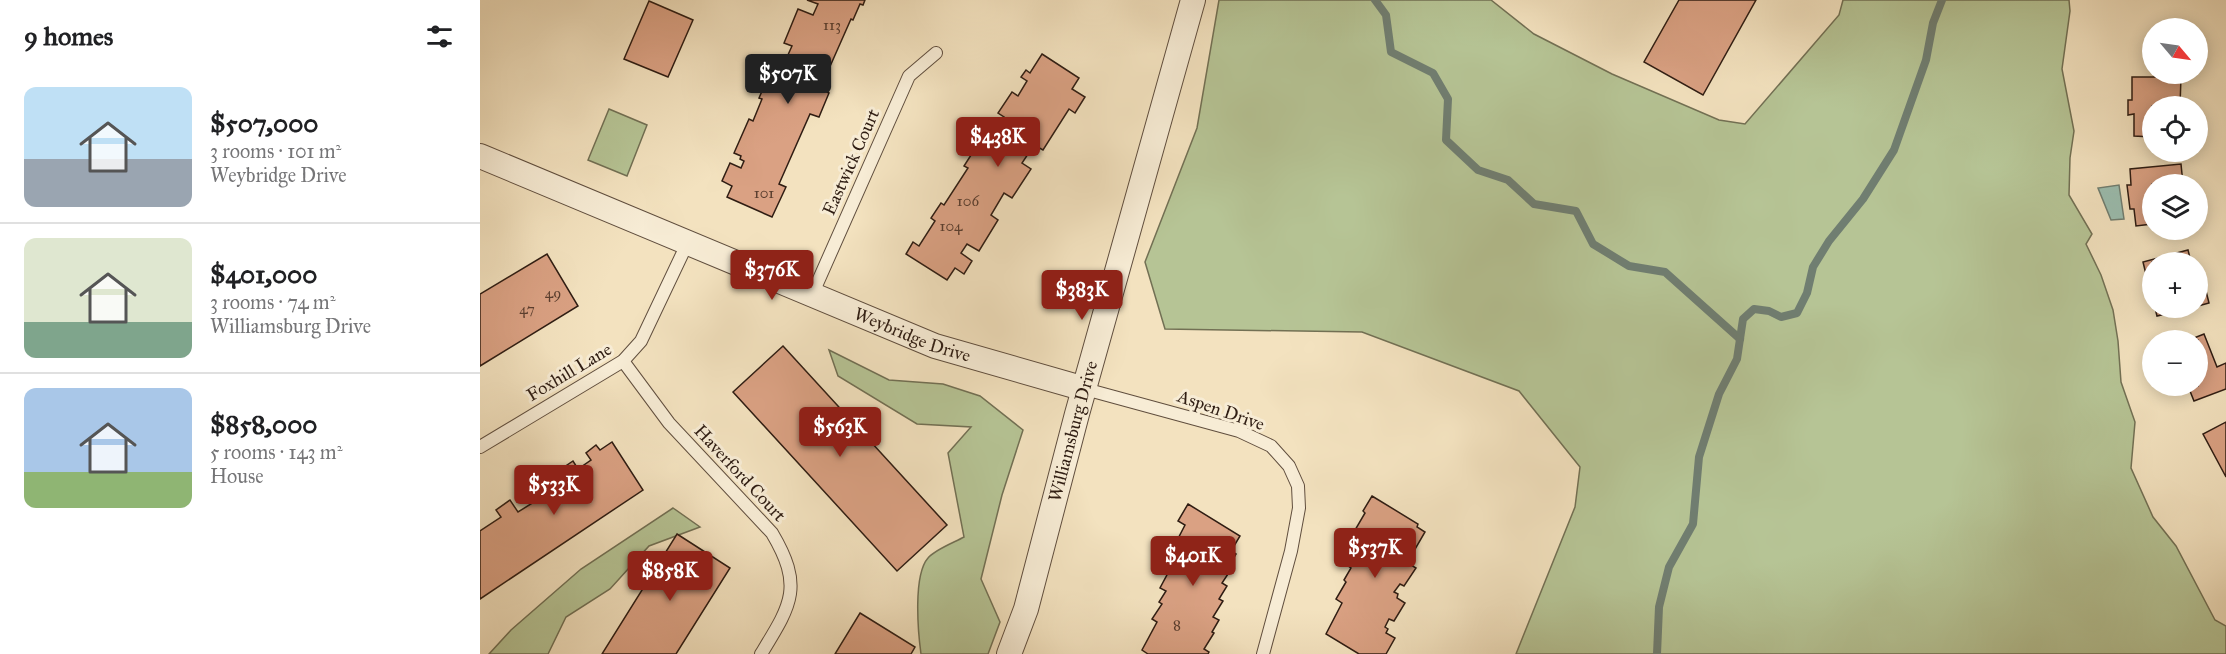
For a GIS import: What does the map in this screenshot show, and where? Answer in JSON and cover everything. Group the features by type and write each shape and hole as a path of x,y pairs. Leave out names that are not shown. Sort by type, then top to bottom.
{"street":[{"name":"Williamsburg Drive","path":"1010,654 1026,609 1084,389 1193,0"},
{"name":"Weybridge Drive","path":"480,156 935,346 1084,389"}],"lane":[{"name":"Eastwick Court","path":"812,295 909,76 936,52"},
{"name":"Foxhill Lane","path":"480,447 623,361 641,341 687,244"},
{"name":"Haverford Court","path":"623,361 669,423 772,533 784,554 792,575 788,604 781,621 761,654"},
{"name":"Aspen Drive","path":"1084,389 1239,431 1271,446 1289,466 1298,486 1299,508 1291,551 1263,654"}],"green space":[{"path":"1219,0 1491,0 1534,34 1612,74 1719,120 1745,124 1839,15 1843,0 2069,0 2070,11 2062,69 2074,131 2070,158 2069,195 2092,234 2086,244 2101,275 2113,310 2121,382 2135,422 2131,468 2153,517 2176,546 2215,620 2226,626 2226,654 1516,654 1575,507 1580,467 1519,391 1362,332 1165,329 1145,262 1197,128"},
{"path":"609,109 647,125 627,176 588,160"},
{"path":"829,350 889,380 943,384 980,396 1023,430 1002,495 981,579 1000,622 988,654 921,654 919,632 918,590 923,566 935,552 964,537 948,453 971,427 917,424 838,376"},
{"path":"673,508 700,527 649,546 610,589 566,617 548,654 489,654 511,630 581,569"}],"shaded area":[{"path":"2119,185 2124,219 2111,220 2098,188"}],"building":[{"path":"807,0 865,0 863,5 860,4 853,20 851,19 820,89 829,93 819,117 810,114 779,184 786,187 772,217 727,197 732,186 722,181 730,163 741,168 744,161 740,159 741,156 734,153 749,119 753,121 762,99 759,98 774,64 782,68 792,46 784,43 798,9 813,15 818,4"},
{"path":"1679,0 1756,0 1703,95 1644,62"},
{"path":"649,1 693,20 668,77 624,59"},
{"path":"1042,54 1079,78 1072,89 1085,97 1075,113 1069,109 1043,150 1034,145 1022,163 1031,169 1012,198 1004,193 991,215 998,220 979,251 967,244 961,253 972,261 964,274 955,268 947,280 906,254 913,242 919,246 935,221 931,218 941,203 944,205 968,168 964,166 980,141 986,145 1004,117 998,113 1012,92 1018,96 1027,81 1021,77 1026,70 1030,73"},
{"path":"2132,77 2142,77 2142,84 2181,84 2180,96 2142,96 2142,136 2134,136 2134,114 2128,115 2128,100 2132,100"},
{"path":"2181,164 2182,174 2142,174 2142,225 2136,226 2134,209 2130,209 2127,185 2131,185 2130,169"},
{"path":"547,254 578,306 480,366 480,294"},
{"path":"2208,344 2217,367 2226,363 2226,389 2208,396"},
{"path":"783,346 947,525 897,571 733,392"},
{"path":"2192,396 2207,396 2194,401"},
{"path":"2226,422 2226,477 2203,434"},
{"path":"612,442 643,490 480,599 480,531 501,517 496,510 510,500 518,512 542,497 540,494 556,483 551,476 573,461 578,469 591,460 586,453 596,445 600,450"},
{"path":"1372,496 1418,524 1417,527 1425,532 1414,551 1409,548 1405,556 1409,558 1406,562 1416,568 1404,586 1400,584 1394,592 1398,594 1397,598 1405,603 1394,621 1389,619 1385,627 1388,629 1386,633 1395,638 1386,654 1359,654 1326,634 1342,603 1336,599 1351,568 1345,564 1360,534 1355,530"},
{"path":"1188,504 1240,536 1231,551 1236,554 1229,566 1232,568 1222,583 1227,586 1219,599 1223,601 1213,617 1219,620 1204,649 1209,652 1208,654 1148,654 1142,650 1157,622 1152,619 1162,604 1159,602 1166,591 1160,588 1176,558 1170,554 1185,525 1178,521"},
{"path":"677,534 730,568 676,654 602,654"},
{"path":"860,613 915,647 911,654 835,654"}],"waterway":[{"path":"1375,0 1386,15 1391,52 1433,73 1448,99 1446,140 1478,170 1508,180 1534,204 1576,211 1593,244 1629,266 1665,272 1740,339"},
{"path":"1657,654 1659,607 1669,567 1693,524 1699,457 1719,394 1737,359 1743,319 1754,309 1769,311 1781,317 1797,313 1807,293 1813,267 1829,241 1863,199 1894,150 1926,60 1933,23 1942,0"}]}
